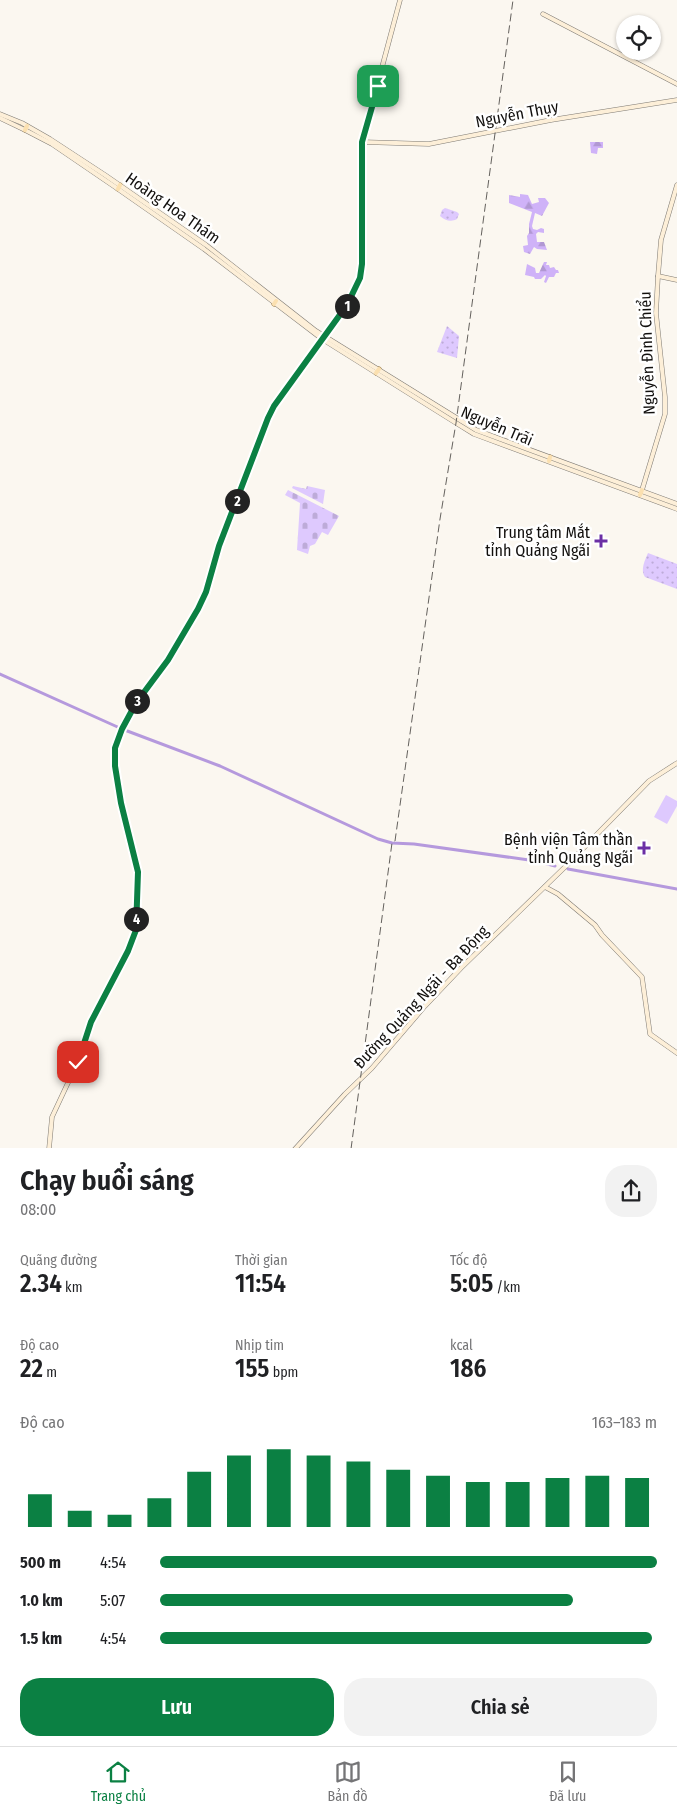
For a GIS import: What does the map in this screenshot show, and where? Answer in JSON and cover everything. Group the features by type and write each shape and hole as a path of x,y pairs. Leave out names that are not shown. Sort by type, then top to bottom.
{"main road":[{"path":"49,1148 52,1117 82,1055 91,1022 128,951 136,930 138,872 121,803 115,766 115,748 122,729 136,703 168,660 206,592 219,546 274,406 347,305 358,283 362,271 362,142 400,0"},
{"path":"543,14 677,84"},
{"name":"Nguyễn Thụy","path":"362,142 430,144 551,120 677,100"},
{"name":"Hoàng Hoa Thám","path":"0,114 26,128"},
{"name":"Hoàng Hoa Thám","path":"0,118 50,139 119,187 323,338"},
{"name":"Nguyễn Đình Chiểu","path":"641,493 662,427 665,409 656,313 661,240 677,185"},
{"path":"658,276 677,280"},
{"name":"Nguyễn Trãi","path":"323,338 476,430 641,493 677,509"},
{"name":"Nguyễn Trãi","path":"641,493 677,504"},
{"name":"Đường Quảng Ngãi - Ba Động","path":"295,1148 372,1068 455,973 649,781 677,763"},
{"path":"545,886 558,894 595,925 602,935 642,977 650,1034 677,1053"}],"green space":[{"path":"590,142 603,142 603,148 598,148 597,154 591,153"},
{"path":"520,194 528,195 532,204 539,202 538,198 545,198 549,203 542,216 535,213 532,226 533,229 537,230 544,229 544,233 538,232 536,234 537,242 544,242 547,250 534,247 530,254 524,252 523,246 528,245 527,236 532,212 509,203 509,195 520,197"},
{"path":"445,208 457,212 459,214 457,219 448,220 440,216"},
{"path":"544,262 547,262 546,265 549,265 550,268 554,267 559,273 556,273 554,277 549,277 546,283 544,282 545,275 541,279 535,279 525,275 527,264 535,268 536,273 539,273"},
{"path":"447,326 459,336 457,358 437,352"},
{"path":"293,486 306,489 307,486 325,490 323,504 292,488"},
{"path":"288,490 339,516 328,535 322,532 315,544 310,546 308,554 297,550 300,503 285,495"},
{"path":"648,553 677,564 677,589 645,577 643,568"},
{"path":"666,795 677,801 677,806 667,824 654,817"}],"waterway":[{"path":"0,674 122,729 220,766 378,839 392,843 414,844 536,861 555,866"},
{"path":"568,869 677,889"}],"railway":[{"path":"351,1148 392,843 395,841 440,519 456,423 513,0"}],"place":[{"name":"Trung tâm Mắt tỉnh Quảng Ngãi","path":"601,541"},
{"name":"Bệnh viện Tâm thần tỉnh Quảng Ngãi","path":"644,848"}],"route":[{"path":"78,1062 82,1055 91,1022 133,942 136,930 138,872 121,803 115,766 115,748 122,729 136,703 167,662 206,592 215,556 274,406 347,305 356,289 362,271 362,142 369,112 378,86"}]}
